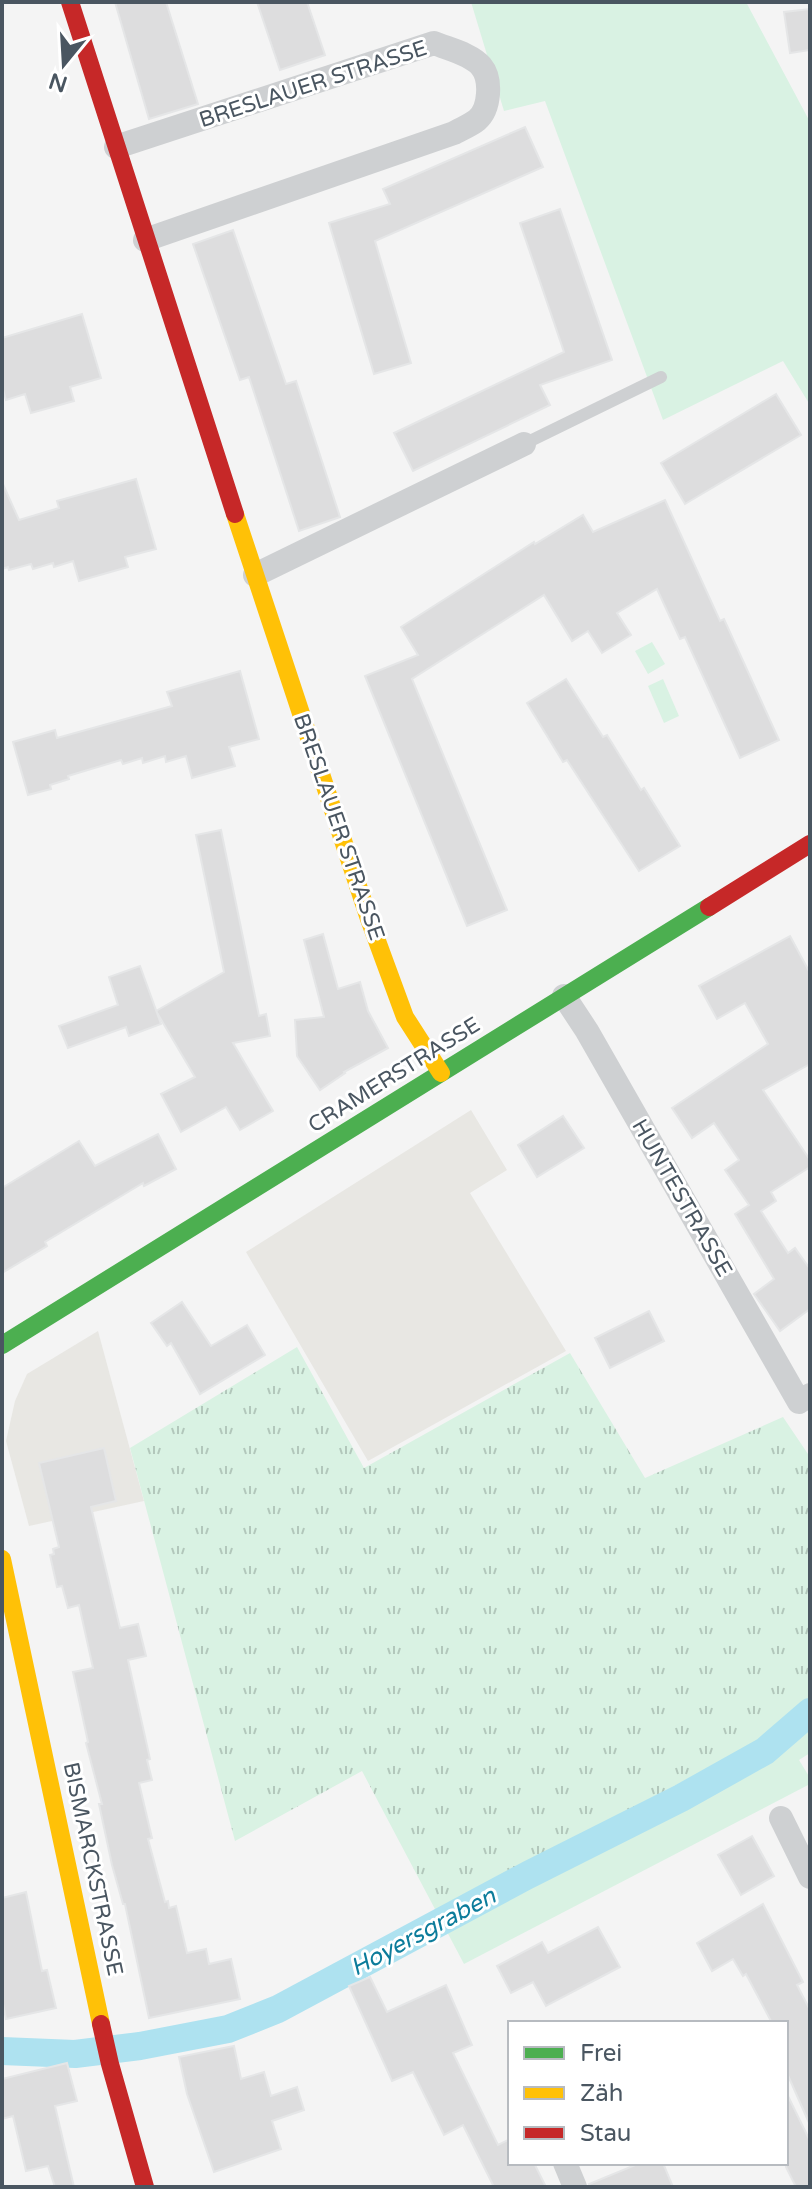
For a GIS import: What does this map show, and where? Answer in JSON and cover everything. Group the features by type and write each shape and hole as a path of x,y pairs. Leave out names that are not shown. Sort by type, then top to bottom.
{"main road":[{"name":"BRESLAUER STRASSE","path":"70,2 255,575 405,1017 441,1073"},
{"name":"CRAMERSTRASSE","path":"2,1345 810,844"},
{"name":"BISMARCKSTRASSE","path":"2,1559 110,2064 145,2187"}],"street":[{"name":"BRESLAUER STRASSE","path":"116,147 434,43 481,66 487,82 487,105 478,120 454,133 145,240"},
{"path":"255,575 524,444"},
{"name":"HUNTESTRASSE","path":"564,996 804,1399"},
{"path":"781,1818 810,1877"},
{"path":"566,2165 575,2187"}],"lane":[{"path":"524,444 661,377"}],"shaded area":[{"path":"471,1110 507,1170 470,1193 566,1351 368,1461 246,1252"},
{"path":"98,1331 144,1501 29,1526 6,1441 15,1401 27,1374"}],"green space":[{"path":"471,2 746,2 810,122 810,405 783,361 663,420 545,101 504,111"},
{"path":"652,642 665,664 648,674 635,651"},
{"path":"663,679 679,716 664,723 648,686"},
{"path":"297,1347 364,1468 570,1353 645,1478 783,1417 810,1457 810,1697 752,1745 436,1911 362,1771 235,1841 130,1448"},
{"path":"810,1697 810,1753 799,1760 810,1778 810,1784 464,1964 436,1911 752,1745"}],"building":[{"path":"115,2 166,2 198,104 149,119"},
{"path":"257,2 307,2 325,55 280,70"},
{"path":"810,9 810,50 790,53 784,12"},
{"path":"525,127 543,167 375,241 411,363 374,374 329,223 390,204 383,189"},
{"path":"560,209 612,360 540,385 550,405 413,471 394,433 564,352 520,223"},
{"path":"233,230 286,384 296,381 340,517 299,531 249,377 240,380 193,244"},
{"path":"82,314 101,378 70,387 74,401 31,413 25,394 6,400 2,386 2,338"},
{"path":"776,394 801,435 685,504 661,463"},
{"path":"136,479 156,549 125,557 128,567 79,581 73,561 54,567 53,563 33,569 31,564 2,569 2,482 19,520 59,508 57,501"},
{"path":"665,500 779,740 740,758 685,637 680,639 657,589 617,613 631,635 602,653 588,631 572,641 544,595 412,679 507,910 467,926 365,676 418,655 401,627 534,542 583,515 593,532"},
{"path":"240,671 259,739 229,747 235,766 192,778 186,756 166,762 165,756 143,763 142,758 123,764 121,760 68,776 69,779 50,785 51,789 28,795 13,742 55,730 57,738 172,706 167,692"},
{"path":"566,679 603,737 607,735 641,790 644,788 680,846 639,871 567,760 563,762 527,703"},
{"path":"221,830 259,1016 266,1014 270,1036 233,1043 273,1111 240,1130 226,1107 181,1132 161,1094 195,1077 156,1011 224,972 196,835"},
{"path":"323,934 338,989 360,982 368,1011 388,1048 344,1072 320,1090 297,1056 295,1020 324,1017 304,940"},
{"path":"790,936 810,973 810,1064 763,1090 810,1160 810,1167 771,1192 776,1201 761,1211 788,1253 795,1248 810,1269 810,1309 780,1331 754,1294 774,1279 735,1214 749,1205 725,1170 739,1160 714,1123 692,1138 672,1108 768,1044 745,1003 717,1019 699,986"},
{"path":"140,966 161,1024 129,1036 126,1027 68,1048 59,1026 118,1005 109,977"},
{"path":"563,1116 584,1148 537,1177 518,1145"},
{"path":"158,1134 176,1169 144,1186 143,1183 45,1242 47,1246 2,1273 2,1188 79,1141 95,1166"},
{"path":"182,1302 211,1346 247,1325 265,1355 200,1394 171,1343 167,1346 151,1323"},
{"path":"649,1311 664,1341 610,1368 595,1338"},
{"path":"104,1448 116,1501 91,1507 120,1628 138,1624 146,1656 128,1660 150,1759 147,1760 152,1780 139,1783 152,1838 148,1839 165,1902 168,1901 169,1908 176,1906 187,1953 206,1949 209,1964 231,1959 240,1999 149,2018 125,1904 112,1865 73,1672 93,1668 79,1605 68,1608 62,1586 57,1587 50,1555 54,1554 53,1549 59,1547 39,1463"},
{"path":"752,1836 774,1876 741,1895 718,1855"},
{"path":"26,1892 42,1971 47,1970 56,2008 6,2019 2,1999 2,1898"},
{"path":"763,1904 803,1982 797,1985 810,2010 810,2125 788,2076 788,2021 771,2021 746,1974 743,1976 733,1959 712,1971 697,1943"},
{"path":"598,1927 620,1967 546,2006 533,1982 511,1993 497,1966 542,1942 548,1953"},
{"path":"370,1977 387,2012 446,1985 472,2045 453,2053 498,2145 508,2140 508,2165 535,2165 546,2187 494,2187 463,2125 444,2135 413,2072 392,2081 349,1986"},
{"path":"234,2046 241,2079 264,2072 271,2096 297,2087 304,2110 272,2121 281,2149 214,2172 187,2094 179,2057"},
{"path":"67,2063 77,2101 55,2106 74,2187 55,2187 48,2166 26,2171 13,2116 2,2119 2,2079"},
{"path":"788,2096 810,2141 810,2187 796,2187 786,2167"},
{"path":"635,2165 664,2165 673,2187 590,2187 589,2184"}],"waterway":[{"name":"Hoyersgraben","path":"2,2051 75,2054 140,2046 228,2029 278,2009 528,1875 681,1798 765,1751 810,1712"}],"traffic: fast":[{"path":"2,1345 709,907"}],"traffic: slow":[{"path":"235,514 369,919 405,1017 441,1073"},
{"path":"2,1559 101,2024"}],"traffic: jam":[{"path":"70,2 235,514"},
{"path":"709,907 810,844"},
{"path":"101,2024 145,2187"}]}
